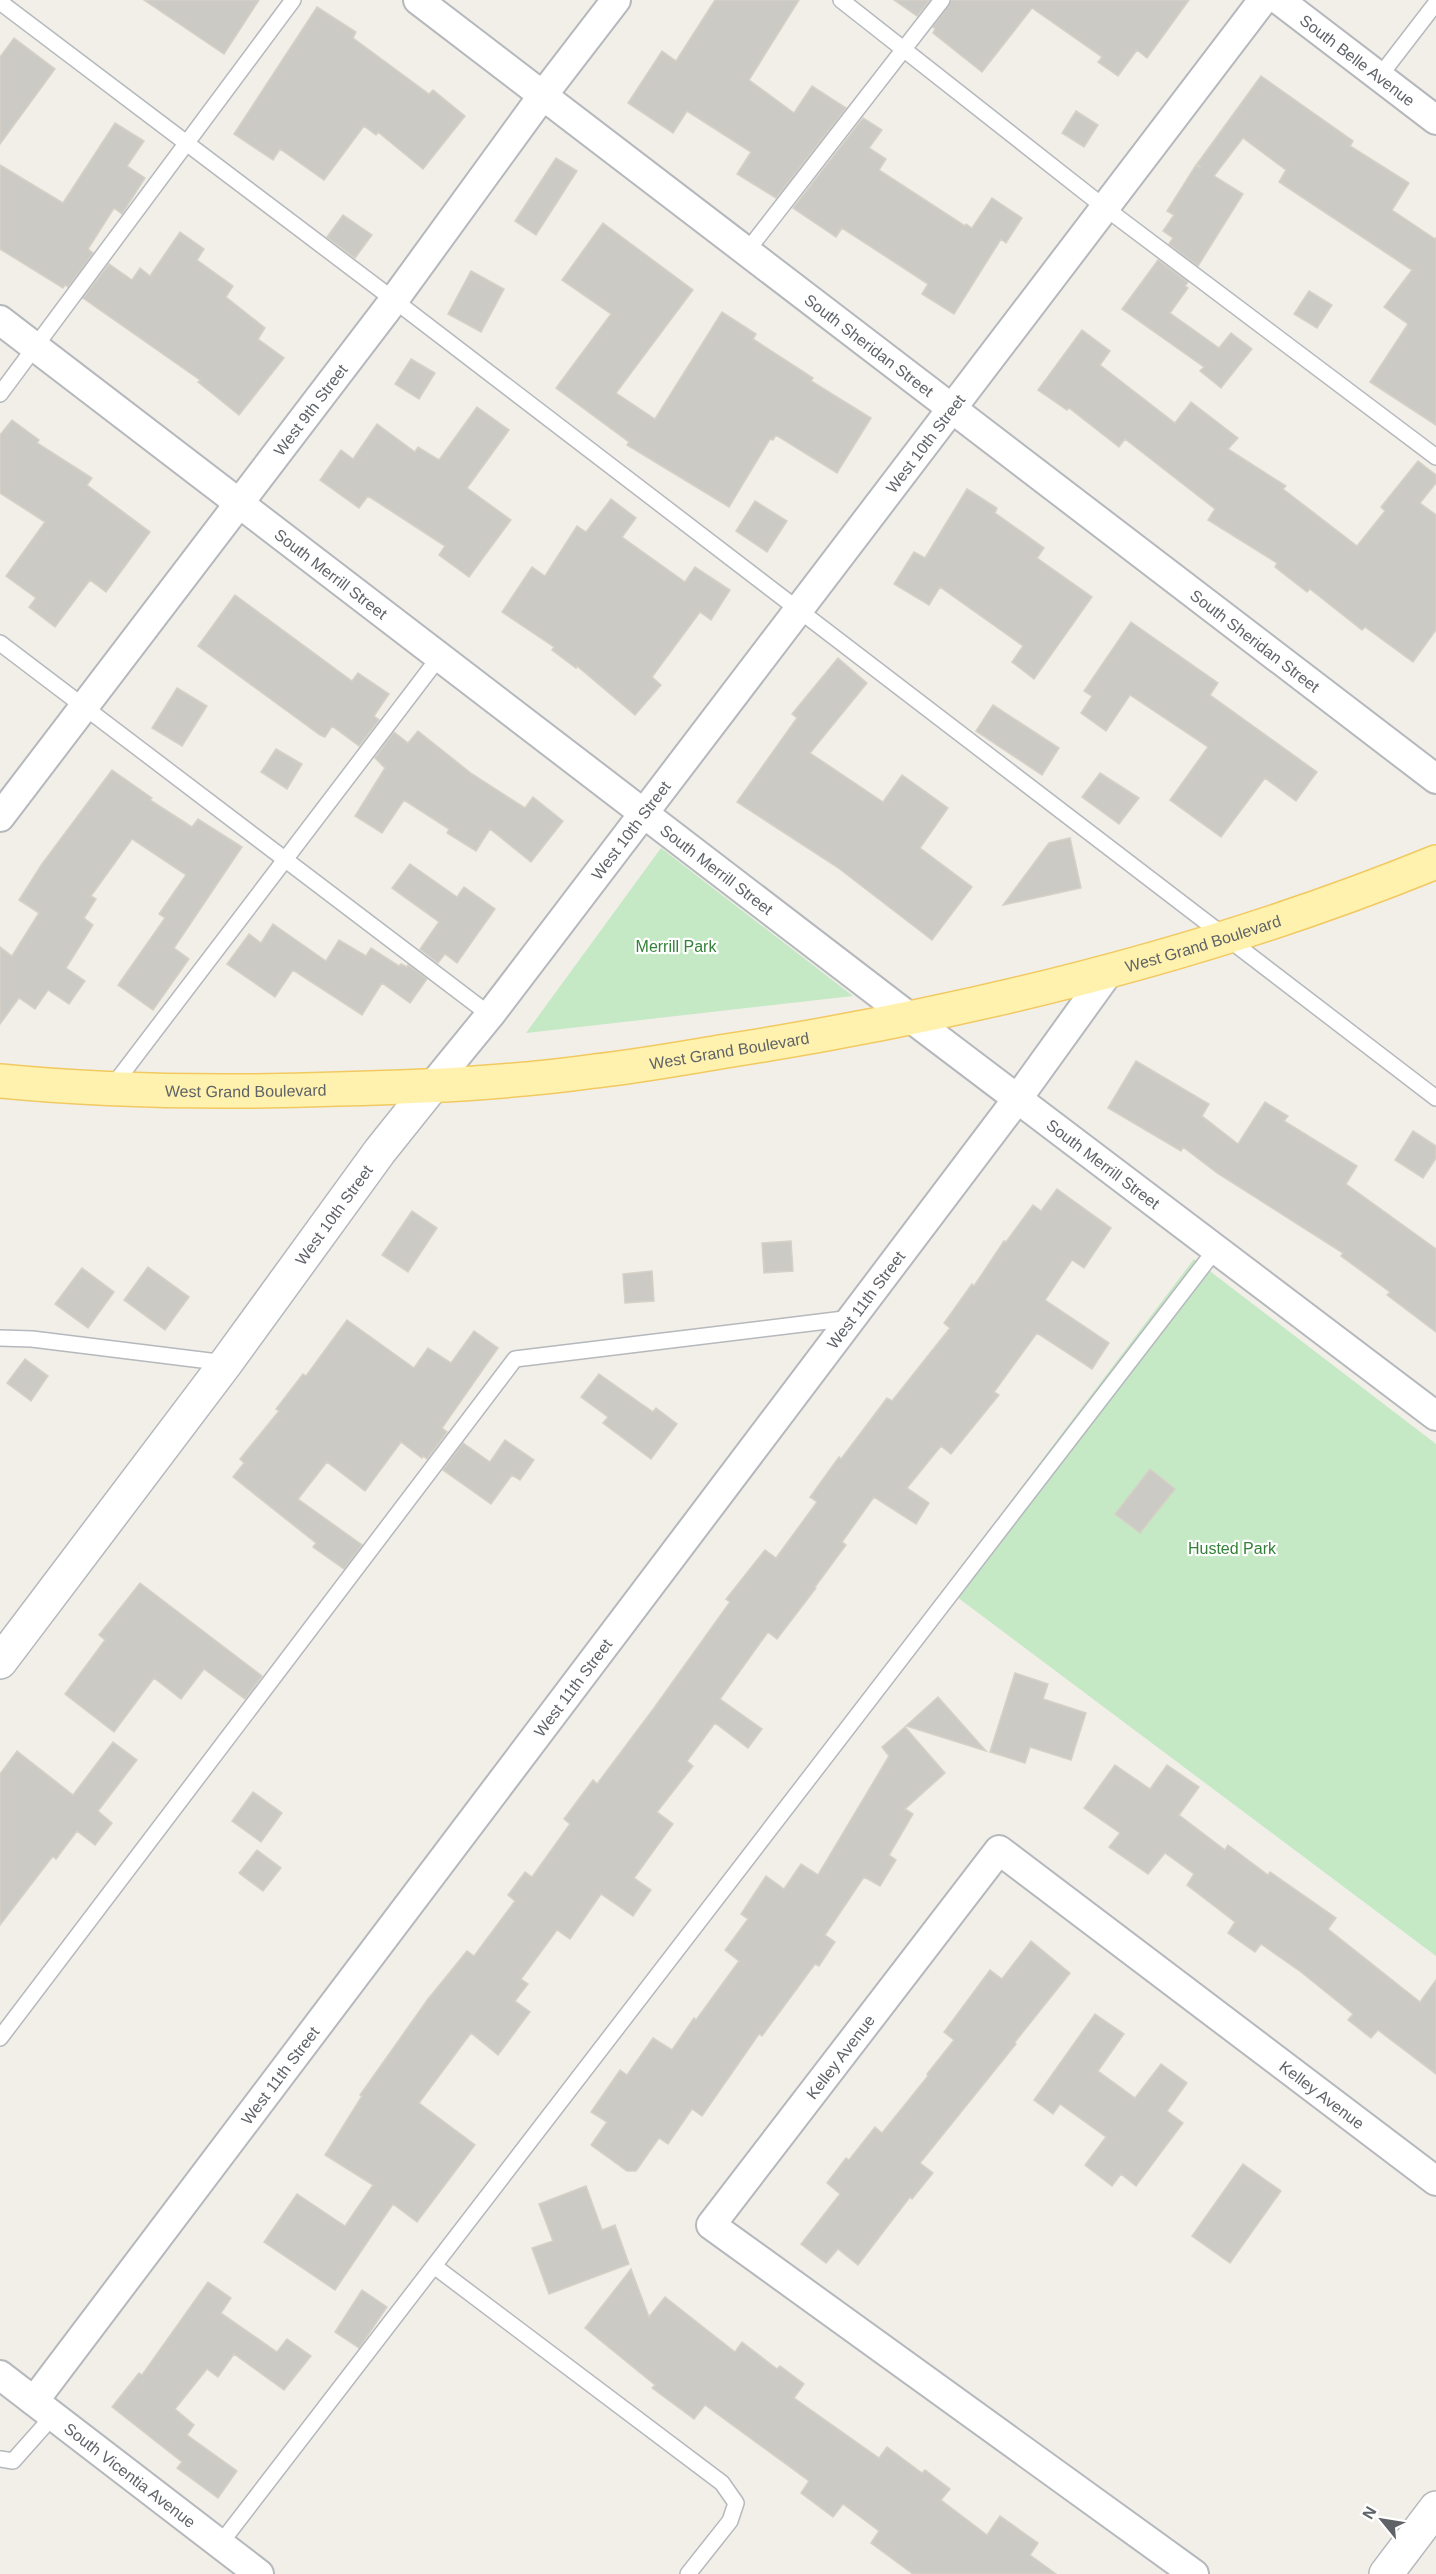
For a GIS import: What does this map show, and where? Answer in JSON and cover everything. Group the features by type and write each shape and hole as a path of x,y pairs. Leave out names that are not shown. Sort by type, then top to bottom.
{"main road":[{"name":"West Grand Boulevard","path":"0,1081 189,1091 432,1086 595,1071 912,1019 1108,973 1284,918 1436,862"}],"street":[{"name":"South Sheridan Street","path":"418,0 1436,779"},
{"name":"West 9th Street","path":"0,817 394,300 543,95 616,0"},
{"name":"West 10th Street","path":"0,1662 226,1363 380,1151 490,1015 1263,0"},
{"name":"South Belle Avenue","path":"1279,0 1436,120"},
{"name":"South Merrill Street","path":"0,320 912,1019 1436,1416"},
{"name":"West 11th Street","path":"44,2408 852,1318 1018,1098 1108,973"},
{"name":"Kelley Avenue","path":"1194,2574 711,2225 999,1850 1436,2181"},
{"name":"South Vicentia Avenue","path":"0,2375 260,2574"},
{"path":"1386,2574 1436,2508"}],"lane":[{"path":"0,394 293,0"},
{"path":"841,0 1104,207 1436,457"},
{"path":"747,251 942,0"},
{"path":"0,2 394,300 1436,1098"},
{"path":"1379,77 1436,3"},
{"path":"0,643 490,1015"},
{"path":"112,1088 440,656"},
{"path":"220,2544 1216,1249"},
{"path":"0,2038 515,1359 852,1318"},
{"path":"0,1338 32,1339 226,1363"},
{"path":"434,2266 722,2483 736,2503 730,2521 688,2574"},
{"path":"0,2459 14,2461 44,2408"}],"green space":[{"name":"Merrill Park","path":"661,848 853,996 526,1033"},
{"name":"Husted Park","path":"1194,1259 1436,1444 1436,1956 945,1588"}],"building":[{"path":"144,0 259,0 224,54"},
{"path":"715,0 799,0 749,80 794,113 812,86 846,108 776,198 737,174 751,152 687,111 673,133 628,103 662,51 676,61"},
{"path":"894,0 930,0 917,16"},
{"path":"952,0 1189,0 1147,58 1137,50 1118,76 1098,62 1102,57 1032,8 982,72 933,33 935,29 933,27"},
{"path":"317,7 356,32 353,38 429,94 433,90 465,116 423,169 378,132 376,135 364,126 324,180 280,149 273,160 234,134"},
{"path":"14,38 55,69 0,144 0,57"},
{"path":"1261,76 1353,141 1350,146 1409,183 1392,210 1435,239 1436,237 1436,425 1370,382 1408,324 1384,307 1412,270 1279,182 1286,170 1243,138 1214,176 1243,194 1198,266 1169,244 1173,238 1163,231 1174,215 1167,211 1196,165 1201,168 1197,164"},
{"path":"1076,111 1098,125 1084,147 1062,133"},
{"path":"863,118 882,130 869,148 886,159 879,170 965,226 966,224 972,228 992,198 1022,218 1006,243 1001,239 954,314 922,294 928,284 842,228 836,237 793,208"},
{"path":"115,123 144,141 127,166 145,178 122,214 114,208 88,249 93,253 68,287 65,285 63,288 0,249 0,165 63,203"},
{"path":"556,158 577,171 536,235 515,221"},
{"path":"343,215 372,235 355,258 327,237"},
{"path":"603,223 693,290 616,393 655,419 722,312 756,334 753,339 813,378 811,381 871,418 837,473 776,435 773,440 770,439 729,507 627,445 629,442 556,388 611,314 562,280"},
{"path":"180,232 204,249 197,260 233,286 226,297 265,328 258,339 284,358 239,415 198,382 200,380 83,298 109,264 132,280 140,268 150,276"},
{"path":"1158,260 1188,282 1185,286 1188,288 1170,313 1219,348 1231,333 1252,349 1221,388 1200,371 1204,367 1122,309"},
{"path":"471,271 504,289 481,332 448,314"},
{"path":"1309,291 1332,305 1317,328 1294,314"},
{"path":"1082,330 1110,351 1100,365 1175,423 1191,402 1238,438 1228,449 1286,486 1283,489 1357,546 1385,511 1381,507 1418,461 1436,475 1436,483 1420,503 1436,515 1436,630 1413,662 1365,627 1362,630 1310,589 1307,592 1275,567 1277,563 1208,520 1215,509 1125,439 1119,447 1069,408 1067,410 1038,390"},
{"path":"411,359 435,373 419,399 395,384"},
{"path":"477,407 509,430 467,488 511,520 469,577 439,555 445,546 368,496 359,508 320,480 341,450 353,459 377,424 415,452 418,447 439,460"},
{"path":"12,420 39,440 37,443 92,478 87,485 150,532 106,592 90,580 55,627 29,607 36,598 6,576 45,522 0,493 0,435"},
{"path":"967,489 997,508 995,513 1044,548 1037,558 1092,597 1034,679 1012,662 1023,646 940,587 929,605 894,584 914,552 925,558"},
{"path":"611,499 636,518 622,537 685,582 695,567 730,590 711,620 700,612 652,677 661,685 635,715 577,666 576,668 552,650 554,647 502,612 532,567 545,576 577,526 586,532"},
{"path":"755,501 787,521 767,552 736,531"},
{"path":"235,595 352,681 358,673 389,694 374,716 379,720 359,746 332,726 325,737 320,735 198,646"},
{"path":"1131,622 1218,683 1210,695 1317,772 1296,801 1265,778 1221,837 1170,800 1208,747 1130,695 1106,731 1081,713 1092,696 1084,691"},
{"path":"838,658 867,683 810,753 883,802 902,775 948,808 920,848 972,887 932,940 837,867 737,802 797,718 792,714"},
{"path":"177,688 207,706 182,746 152,728"},
{"path":"993,705 1059,748 1042,775 976,731"},
{"path":"418,731 472,774 525,808 533,797 563,821 531,862 490,829 476,851 447,833 449,829 404,800 382,833 355,816 385,768 375,758 394,732 408,743"},
{"path":"276,749 302,764 287,789 261,772"},
{"path":"112,770 152,798 150,800 192,827 198,819 242,847 174,948 189,959 153,1010 118,985 165,918 159,914 186,875 132,839 91,896 96,899 84,918 93,925 66,968 85,981 69,1004 48,990 35,1009 19,998 0,1024 0,947 12,956 39,913 19,900 42,864"},
{"path":"1100,773 1139,798 1119,824 1082,797"},
{"path":"1070,838 1081,888 1003,905 1049,843"},
{"path":"410,864 457,897 464,887 495,909 457,963 445,954 438,963 420,949 439,922 392,888"},
{"path":"273,924 326,961 339,940 366,956 371,948 399,966 401,964 407,967 408,965 427,979 410,1003 382,983 362,1015 293,970 275,997 227,964 249,934 261,943"},
{"path":"1136,1061 1209,1104 1202,1116 1238,1144 1265,1102 1288,1116 1284,1121 1357,1166 1346,1184 1436,1249 1436,1332 1387,1295 1390,1292 1341,1256 1343,1253 1217,1173 1183,1147 1181,1151 1108,1108"},
{"path":"1413,1131 1436,1146 1436,1158 1423,1178 1395,1160"},
{"path":"1057,1189 1111,1228 1084,1268 1072,1260 1045,1300 1109,1343 1092,1369 1037,1333 994,1392 999,1395 951,1454 941,1446 907,1488 929,1503 916,1524 874,1497 842,1542 846,1545 816,1588 777,1639 768,1632 720,1699 762,1729 748,1748 715,1723 687,1761 693,1766 657,1812 673,1824 634,1878 651,1890 633,1916 601,1894 570,1939 557,1930 521,1979 528,1984 515,2001 530,2012 498,2055 471,2033 419,2103 475,2145 417,2222 393,2204 335,2290 264,2242 297,2194 345,2226 373,2185 325,2155 362,2096 360,2095 428,1999 467,1951 474,1956 515,1901 508,1895 525,1872 532,1877 570,1824 564,1819 593,1780 597,1784 654,1708 730,1602 726,1599 765,1550 776,1558 817,1502 810,1497 839,1457 841,1459 887,1398 892,1401 950,1328 944,1323 1033,1205 1041,1211"},
{"path":"412,1211 437,1228 408,1272 382,1255"},
{"path":"791,1241 793,1271 764,1273 762,1243"},
{"path":"148,1267 189,1297 165,1330 124,1300"},
{"path":"82,1268 114,1292 88,1328 55,1304"},
{"path":"652,1271 654,1301 625,1303 623,1274"},
{"path":"347,1320 414,1368 428,1348 451,1363 474,1331 498,1348 442,1428 447,1432 427,1459 423,1456 422,1458 401,1442 365,1491 327,1462 298,1499 362,1545 344,1569 313,1547 316,1543 233,1477 244,1463 240,1459 279,1411 276,1409 303,1374 306,1376"},
{"path":"25,1359 48,1376 31,1401 7,1383"},
{"path":"599,1374 653,1412 656,1408 677,1424 651,1459 603,1423 608,1417 581,1397"},
{"path":"505,1440 534,1460 520,1480 512,1475 491,1504 443,1470 463,1443 490,1462"},
{"path":"1150,1469 1175,1489 1140,1533 1115,1514"},
{"path":"140,1583 262,1676 245,1699 204,1669 181,1699 154,1678 114,1732 65,1694 105,1640 99,1635"},
{"path":"1015,1673 1048,1684 1043,1699 1086,1713 1071,1760 1030,1747 1025,1763 990,1752"},
{"path":"938,1697 986,1751 906,1726"},
{"path":"905,1727 945,1773 905,1809 913,1814 889,1855 896,1860 880,1886 864,1877 825,1935 835,1942 819,1966 815,1964 762,2036 759,2034 702,2116 692,2109 668,2144 659,2138 636,2171 627,2171 591,2145 607,2122 591,2112 620,2070 627,2075 653,2038 672,2050 694,2018 696,2020 739,1961 725,1950 748,1919 741,1914 766,1876 784,1889 801,1864 818,1875 889,1756 882,1747"},
{"path":"113,1742 137,1760 98,1811 112,1823 95,1845 77,1831 56,1859 53,1856 0,1925 0,1774 17,1751 73,1795"},
{"path":"1115,1765 1150,1789 1167,1765 1199,1787 1179,1815 1225,1850 1228,1845 1268,1875 1270,1872 1336,1918 1328,1929 1420,2002 1436,1980 1436,2074 1378,2030 1371,2038 1348,2020 1353,2014 1301,1972 1261,1944 1255,1952 1228,1933 1235,1922 1187,1885 1194,1874 1165,1853 1148,1874 1109,1847 1120,1833 1084,1808"},
{"path":"253,1792 282,1813 261,1842 232,1821"},
{"path":"257,1850 281,1868 263,1891 239,1873"},
{"path":"1031,1941 1070,1973 920,2163 933,2173 912,2199 910,2197 858,2265 838,2249 826,2263 801,2244 840,2194 827,2183 846,2158 849,2160 875,2127 882,2133 928,2076 927,2074 954,2040 944,2032 990,1970 1002,1979"},
{"path":"1095,2014 1124,2034 1098,2071 1135,2098 1161,2064 1187,2083 1167,2111 1183,2123 1136,2186 1121,2174 1112,2186 1085,2165 1106,2137 1060,2104 1053,2114 1034,2100"},
{"path":"1243,2164 1281,2191 1230,2263 1192,2236"},
{"path":"586,2186 602,2230 615,2225 629,2264 549,2294 532,2248 553,2241 539,2204"},
{"path":"631,2269 649,2317 665,2297 735,2352 742,2342 777,2369 780,2366 804,2384 794,2398 879,2458 887,2447 922,2473 925,2470 950,2489 941,2500 987,2535 1000,2516 1038,2543 1030,2555 1056,2574 913,2574 871,2543 879,2531 843,2504 833,2517 801,2493 809,2481 705,2405 694,2419 652,2388 655,2385 585,2328"},
{"path":"208,2282 231,2298 221,2313 277,2352 287,2339 311,2356 284,2390 234,2354 218,2377 207,2369 175,2409 194,2425 187,2435 237,2471 218,2498 177,2468 182,2462 112,2407 139,2373 142,2375"},
{"path":"362,2290 387,2307 359,2348 335,2332"}]}
